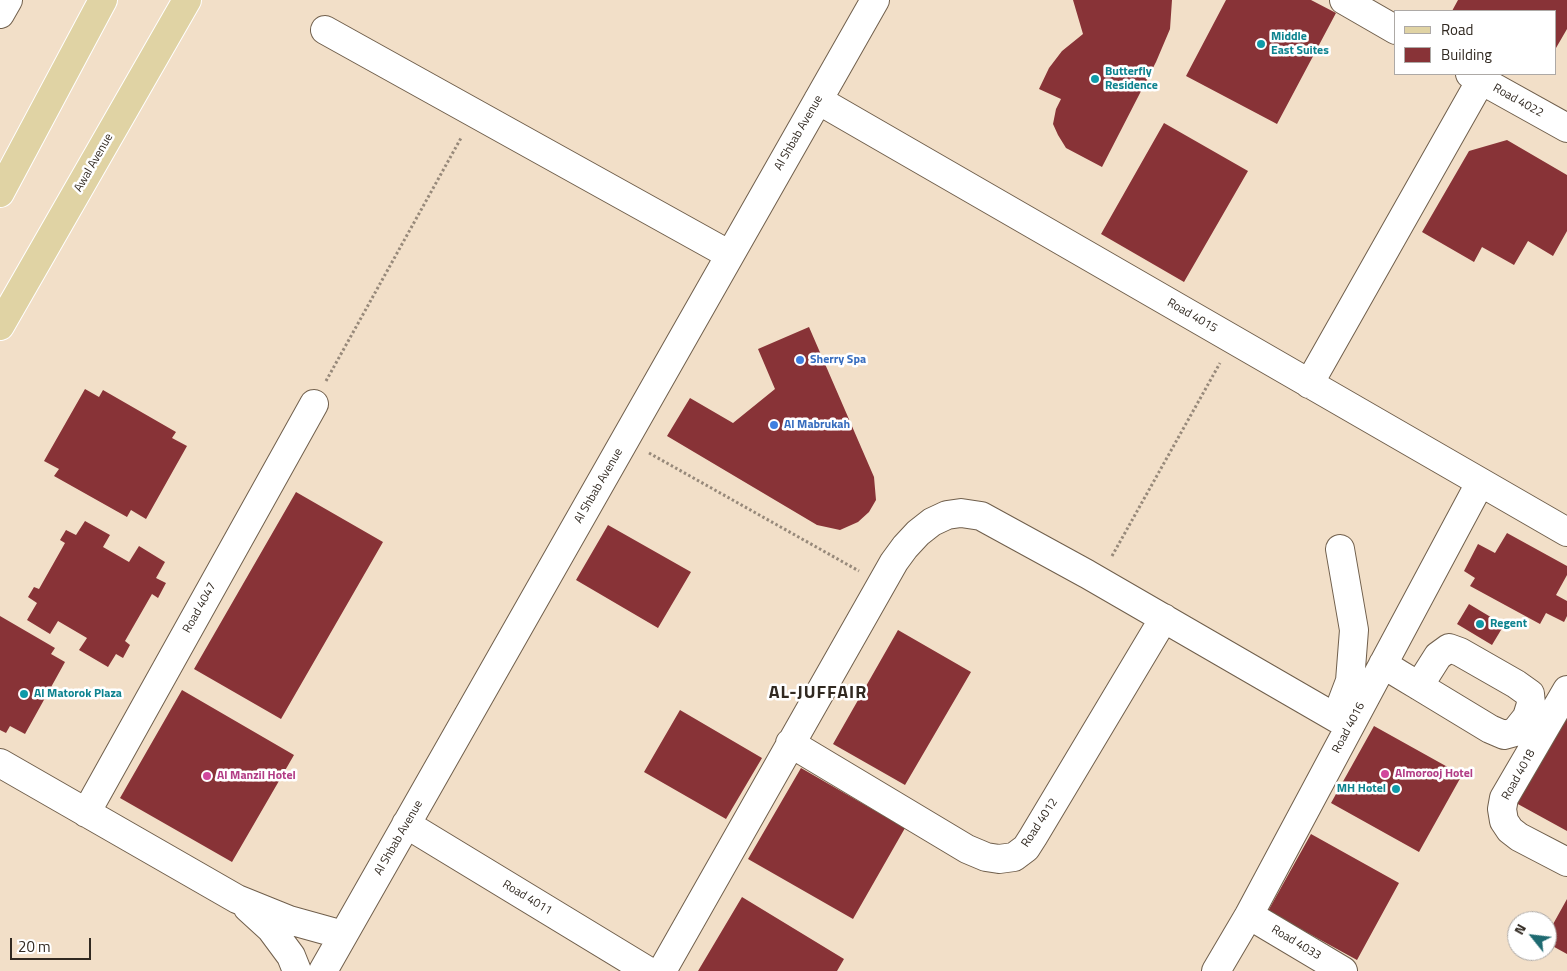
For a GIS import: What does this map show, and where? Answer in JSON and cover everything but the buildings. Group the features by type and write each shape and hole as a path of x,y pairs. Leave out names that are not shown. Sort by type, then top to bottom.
{"main road":[{"name":"Awal Avenue","path":"0,326 188,0"},
{"path":"0,193 95,6"}],"street":[{"path":"0,14 8,0"},
{"name":"Al Shbab Avenue","path":"323,971 875,0"},
{"path":"1344,0 1394,29"},
{"path":"325,30 730,255"},
{"path":"1309,384 1475,77"},
{"name":"Road 4022","path":"1475,77 1567,128"},
{"name":"Road 4015","path":"818,100 1567,532"},
{"name":"Road 4047","path":"86,813 314,404"},
{"name":"Road 4016","path":"1216,971 1249,914 1344,721 1383,664 1480,483"},
{"path":"662,971 899,554 918,533 932,522 947,515 961,513 981,516 1344,721 1350,681 1354,630 1340,549"},
{"name":"Road 4012","path":"790,743 967,849 986,857 999,859 1014,857 1026,848 1033,837 1164,618"},
{"path":"1383,664 1419,686"},
{"name":"Road 4018","path":"1567,690 1504,798 1502,809 1504,821 1510,830 1519,837 1567,862"},
{"path":"0,763 237,899 289,920 343,935"},
{"name":"Road 4011","path":"406,824 648,971"},
{"path":"237,899 271,930 291,956 297,971"},
{"name":"Road 4033","path":"1249,914 1343,971"}],"path":[{"path":"314,404 475,113"},
{"path":"1098,581 1233,340"},
{"path":"625,440 882,584"}],"place":[{"name":"Middle East Suites","path":"1261,44"},
{"name":"Butterfly Residence","path":"1095,79"},
{"name":"Sherry Spa","path":"800,360"},
{"name":"Al Mabrukah","path":"774,425"},
{"name":"Regent","path":"1480,624"},
{"name":"Al Matorok Plaza","path":"24,694"},
{"name":"Almorooj Hotel","path":"1385,774"},
{"name":"Al Manzil Hotel","path":"207,776"},
{"name":"MH Hotel","path":"1396,789"}],"district":[{"name":"AL-JUFFAIR","path":"818,694"}]}
